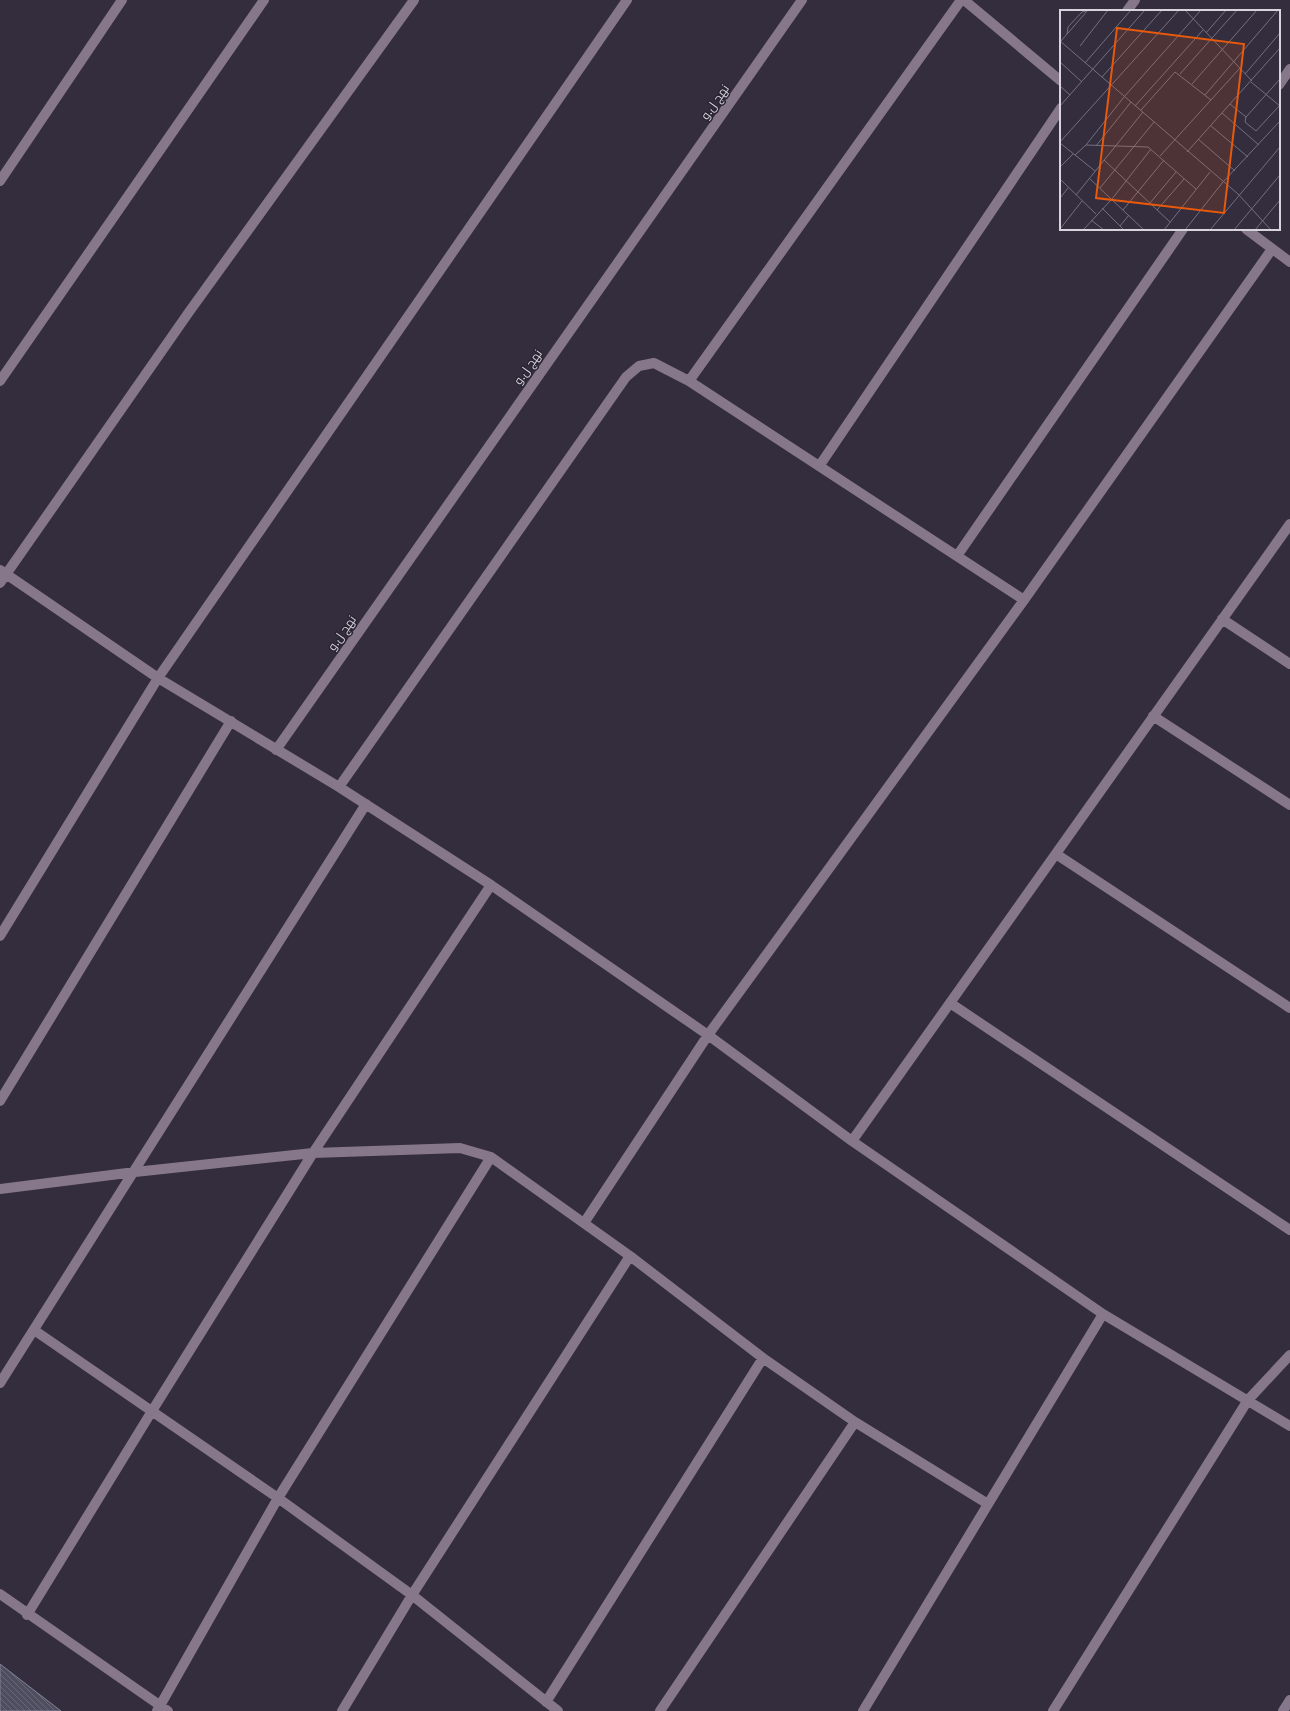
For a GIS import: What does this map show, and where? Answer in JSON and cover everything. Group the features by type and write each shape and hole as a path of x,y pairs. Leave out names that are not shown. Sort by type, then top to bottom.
{"street":[{"path":"0,182 122,0"},
{"path":"0,381 264,0"},
{"path":"414,0 189,312 2,576 158,678 339,787 491,885 708,1036 852,1142 1103,1314 1290,1426"},
{"path":"0,936 158,678 627,0"},
{"name":"نهج ل.و","path":"276,750 802,0"},
{"path":"689,381 961,0"},
{"path":"964,0 1060,80"},
{"path":"1128,10 1135,0"},
{"path":"1280,84 1290,69"},
{"path":"820,465 1060,109"},
{"path":"957,556 1182,230"},
{"path":"1247,230 1290,262"},
{"path":"584,1223 708,1036 1024,600 1272,249"},
{"path":"339,787 626,376 639,366 654,363 689,381 820,465 1024,600"},
{"path":"852,1142 1290,524"},
{"path":"1222,619 1290,664"},
{"path":"1153,716 1290,805"},
{"path":"0,1101 230,721"},
{"path":"0,1383 135,1172 366,804"},
{"path":"1056,854 1290,1008"},
{"path":"28,1614 152,1411 313,1153 491,885"},
{"path":"950,1003 1290,1230"},
{"path":"0,1189 135,1172 313,1153 460,1148 491,1157 630,1256 763,1358 855,1422 988,1504"},
{"path":"0,1594 163,1709 278,1498 491,1157"},
{"path":"342,1711 412,1595 630,1256"},
{"path":"863,1711 1103,1314"},
{"path":"34,1330 278,1498 412,1595 558,1711"},
{"path":"1053,1711 1248,1400 1290,1355"},
{"path":"546,1702 763,1358"},
{"path":"660,1711 855,1422"},
{"path":"1283,1711 1290,1700"}],"building":[{"path":"0,1664 61,1711 0,1711"}]}
